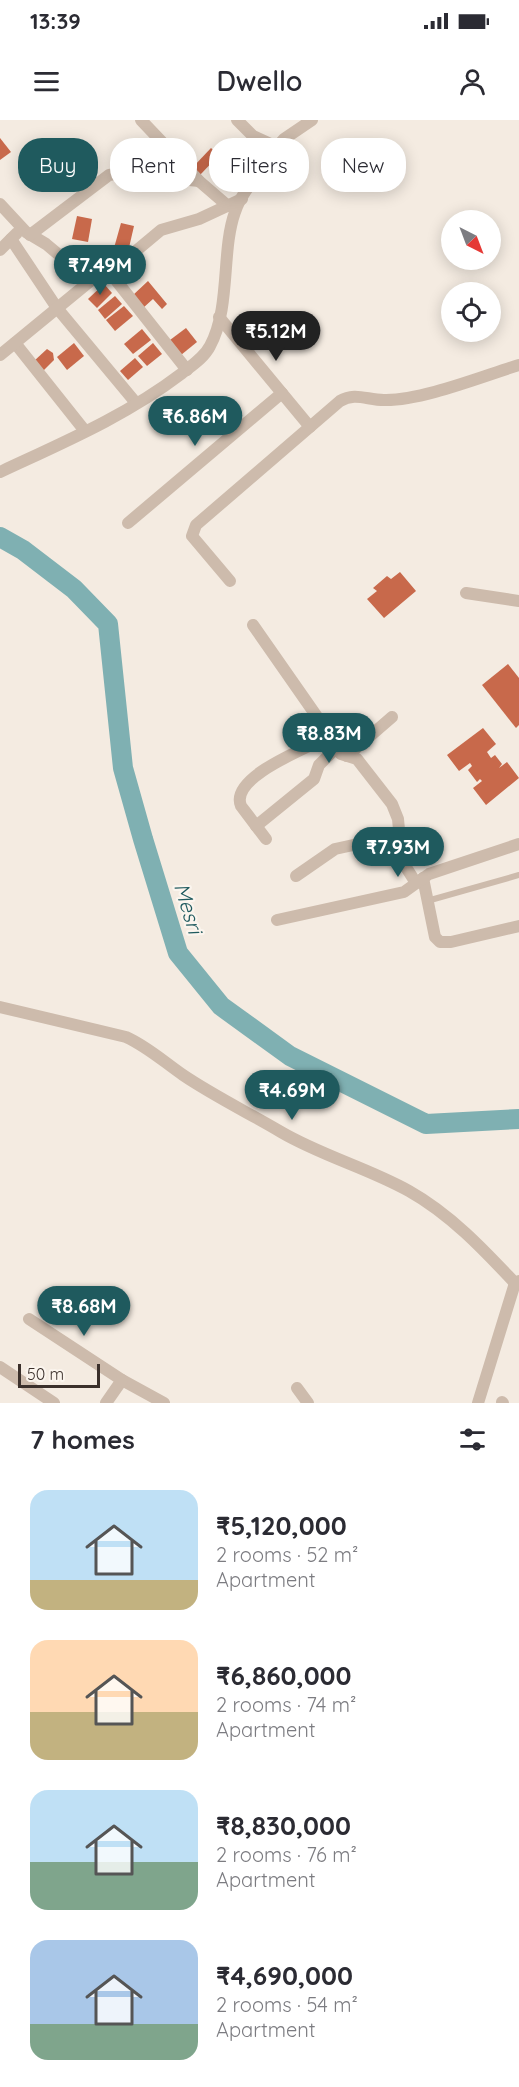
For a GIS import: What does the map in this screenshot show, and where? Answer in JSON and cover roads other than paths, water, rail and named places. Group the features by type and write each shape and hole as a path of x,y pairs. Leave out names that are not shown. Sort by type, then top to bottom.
{"street":[{"path":"141,120 199,181 228,206"},
{"path":"237,120 258,138"},
{"path":"285,138 312,120"},
{"path":"0,250 11,239 26,232 109,175 122,173 199,181"},
{"path":"0,472 85,432 136,403 187,370 210,347 226,280 232,224 247,192"},
{"path":"0,355 100,273 131,255 161,230 199,219 242,199"},
{"path":"0,204 26,232 46,244 81,272 100,273 115,279 187,370"},
{"path":"11,239 57,308 136,403"},
{"path":"219,317 310,427"},
{"path":"15,343 85,432"},
{"path":"230,581 192,536 192,531 196,525 348,396 386,400 405,397 440,390 519,365"},
{"path":"128,523 282,393"},
{"path":"466,593 519,601"},
{"path":"253,625 320,721 335,749 361,762 392,804 398,819 402,861 419,881 427,900 435,937 440,942 451,942 519,926"},
{"path":"347,756 392,717"},
{"path":"266,839 239,801 243,788 269,766 327,737"},
{"path":"256,826 314,778 319,765 335,749"},
{"path":"296,876 334,849 399,835"},
{"path":"277,920 404,892 419,881 448,867 519,844"},
{"path":"0,1007 126,1037 141,1044 183,1075 297,1142 411,1192 445,1215 517,1282 478,1403"},
{"path":"29,1319 122,1380 164,1403"},
{"path":"0,1367 54,1403"},
{"path":"106,1403 122,1380"},
{"path":"297,1388 308,1403"}],"lane":[{"path":"427,900 519,875"}],"waterway":[{"name":"Mesri","path":"0,537 23,550 74,589 108,624 123,768 143,839 178,953 221,1006 290,1056 426,1124 519,1119"}]}
